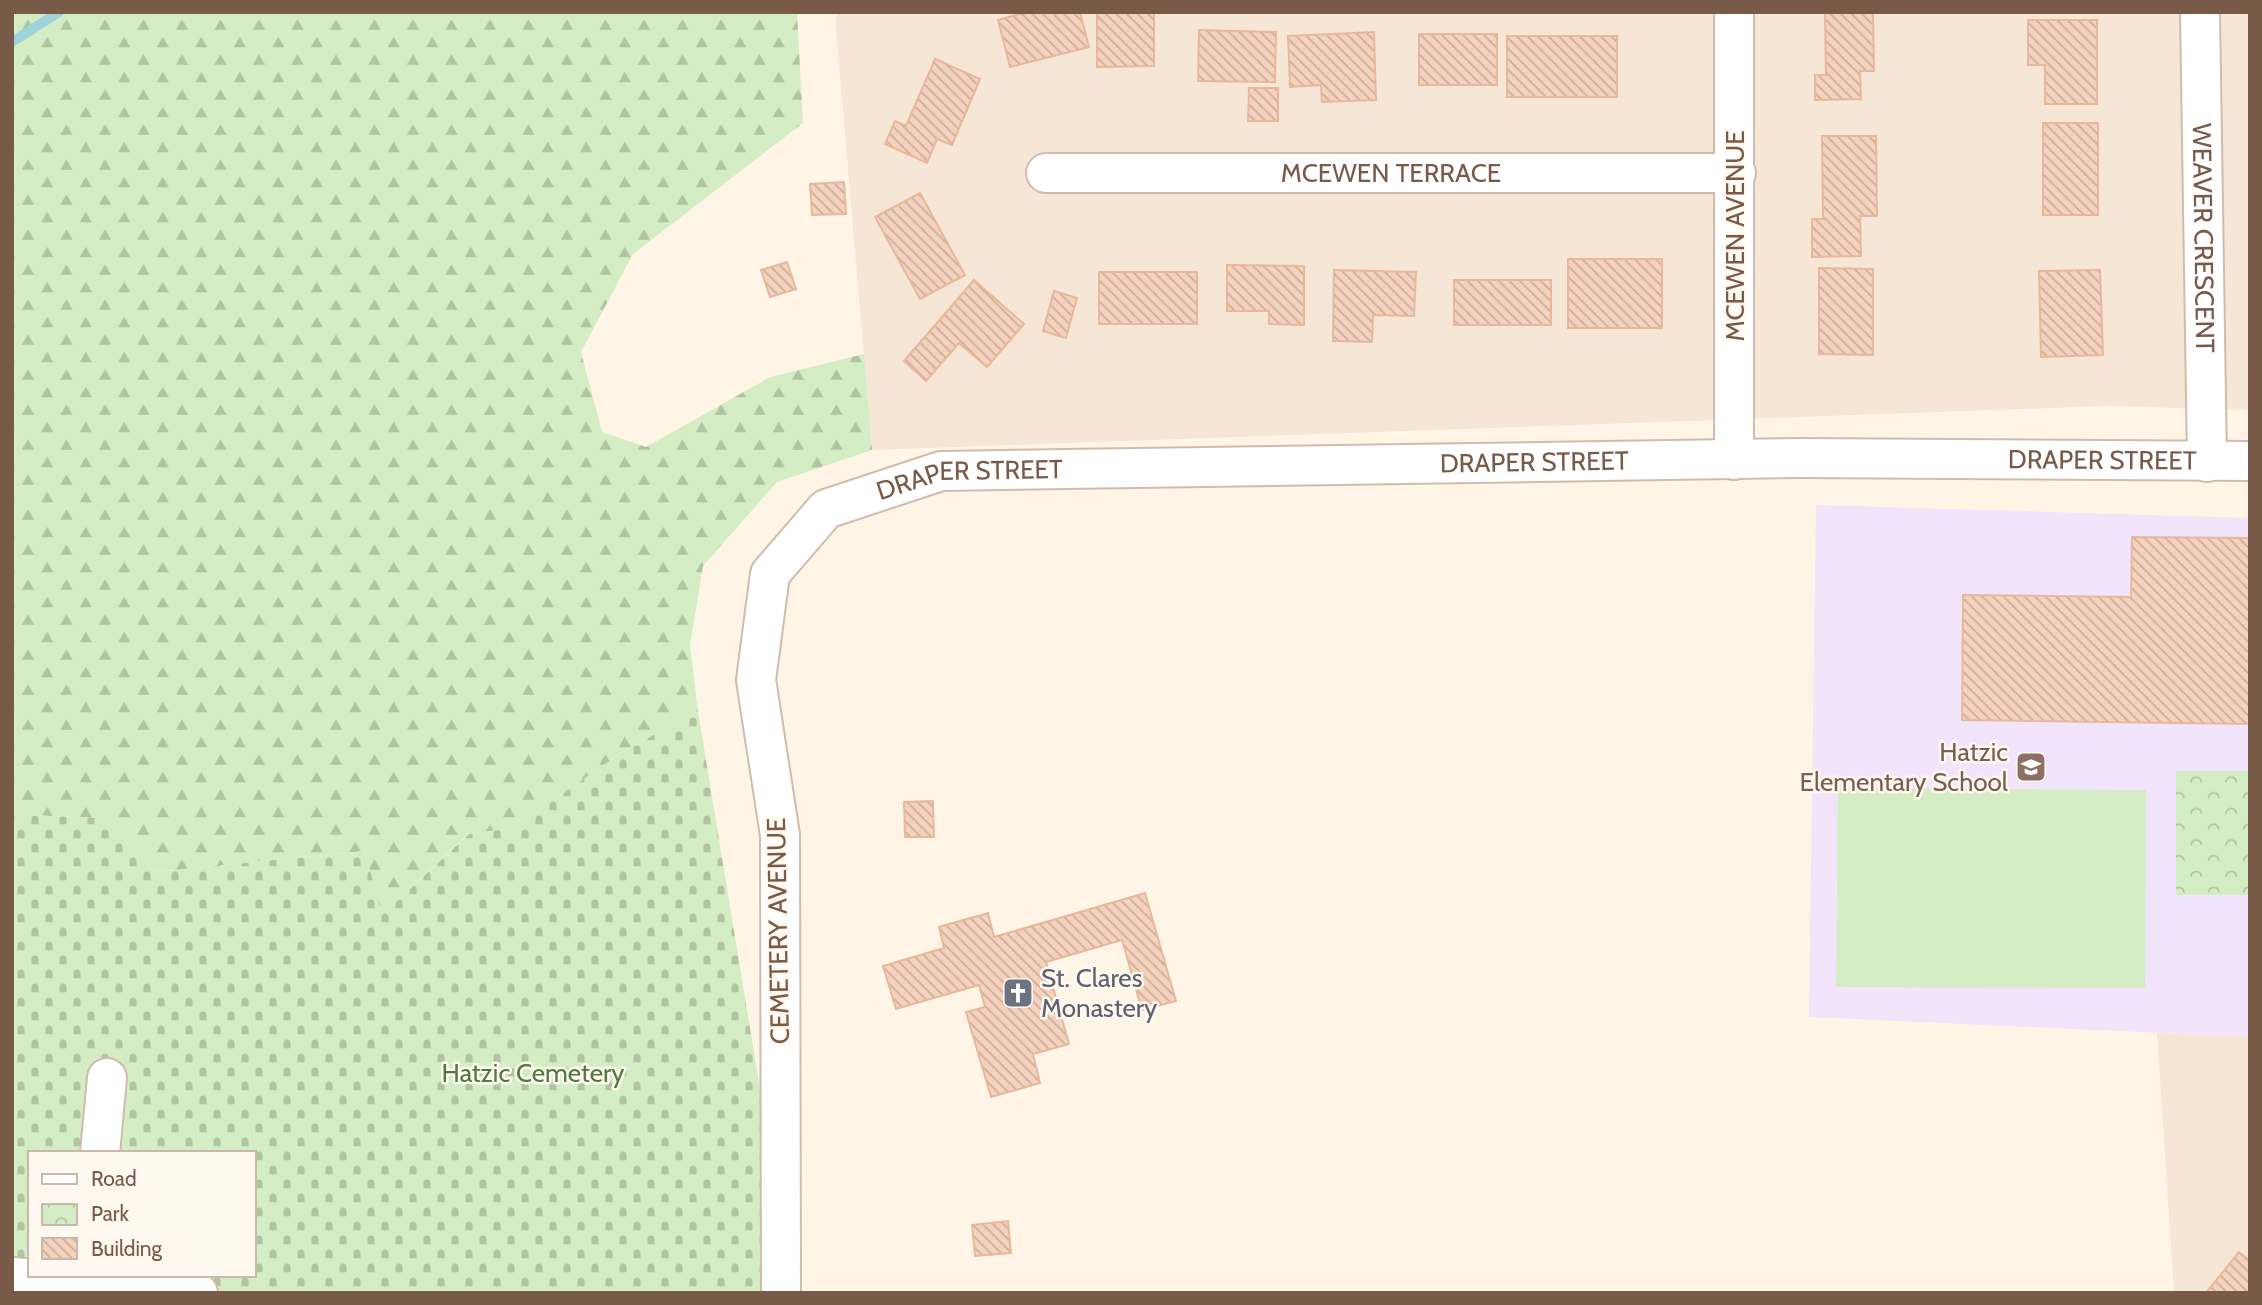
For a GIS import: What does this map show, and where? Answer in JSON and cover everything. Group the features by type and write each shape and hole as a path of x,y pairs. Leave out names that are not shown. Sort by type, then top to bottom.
{"street":[{"name":"MCEWEN AVENUE","path":"1734,12 1734,460"},
{"name":"WEAVER CRESCENT","path":"2200,12 2207,462"},
{"name":"MCEWEN TERRACE","path":"1046,173 1736,173"},
{"name":"DRAPER STREET","path":"826,509 941,471 1816,458 2250,461"},
{"name":"CEMETERY AVENUE","path":"781,1293 780,835 756,680 770,574 826,509"},
{"path":"100,1151 107,1078"},
{"path":"12,1277 198,1293"}],"shaded area":[{"path":"840,12 2250,12 2250,410 2107,406 872,450 835,18"},
{"name":"Hatzic Elementary School","path":"1816,505 2250,518 2250,1037 1809,1017"},
{"path":"2157,1033 2250,1037 2250,1293 2174,1293"}],"green space":[{"path":"12,12 797,12 803,123 633,254 581,352 602,432 646,447 770,377 864,354 872,450 777,482 703,566 690,645 698,711 624,751 514,828 468,834 381,916 365,851 155,872 103,818 26,815 12,824"},
{"name":"Hatzic Cemetery","path":"698,711 760,1089 760,1293 12,1293 12,824 26,815 103,818 155,872 365,851 382,915 469,834 514,828 624,751"},
{"path":"2176,771 2250,771 2250,895 2176,895"},
{"path":"1838,788 2146,790 2145,988 1836,987"}],"building":[{"path":"1026,12 1080,12 1089,47 1010,67 998,20"},
{"path":"1097,12 1154,12 1154,66 1097,67"},
{"path":"1825,12 1873,12 1874,71 1860,71 1861,99 1815,100 1815,75 1826,75"},
{"path":"2028,20 2097,20 2097,104 2045,104 2045,65 2028,65"},
{"path":"1199,30 1276,32 1275,82 1198,81"},
{"path":"1374,32 1376,100 1322,102 1321,85 1290,87 1288,36"},
{"path":"1419,34 1497,34 1497,85 1419,85"},
{"path":"1507,36 1617,36 1617,97 1507,97"},
{"path":"935,59 980,79 952,145 937,139 927,163 885,144 895,121 906,126"},
{"path":"1249,88 1278,88 1278,121 1248,121"},
{"path":"2043,123 2098,123 2098,215 2043,215"},
{"path":"1822,136 1876,136 1877,216 1860,216 1861,256 1812,257 1812,219 1823,219"},
{"path":"844,182 846,214 812,215 810,184"},
{"path":"920,193 965,275 920,299 875,217"},
{"path":"1568,259 1662,259 1662,328 1568,328"},
{"path":"787,262 796,289 770,297 761,270"},
{"path":"1227,265 1304,266 1304,325 1269,324 1269,311 1227,311"},
{"path":"1819,268 1873,269 1873,355 1819,354"},
{"path":"1334,270 1416,272 1414,316 1373,315 1372,342 1333,341"},
{"path":"2100,270 2103,355 2041,357 2039,271"},
{"path":"1099,272 1197,272 1197,324 1099,324"},
{"path":"974,280 1024,324 987,367 959,343 926,381 904,361"},
{"path":"1454,280 1551,280 1551,325 1454,325"},
{"path":"1054,291 1077,298 1066,338 1043,331"},
{"path":"2132,537 2250,538 2250,724 1962,720 1963,595 2131,597"},
{"path":"933,801 934,837 905,837 904,802"},
{"name":"St. Clares Monastery","path":"1145,893 1176,1001 1142,1010 1122,940 1046,962 1069,1044 1033,1054 1040,1083 991,1097 966,1012 985,1007 979,985 896,1009 883,966 944,948 939,927 988,913 994,937"},
{"path":"1008,1221 1011,1253 975,1256 972,1225"},
{"path":"2239,1252 2250,1261 2250,1293 2206,1293"}],"waterway":[{"path":"12,42 59,12"}],"place":[{"name":"Hatzic Elementary School","path":"2031,767"},
{"name":"St. Clares Monastery","path":"1018,993"}]}
